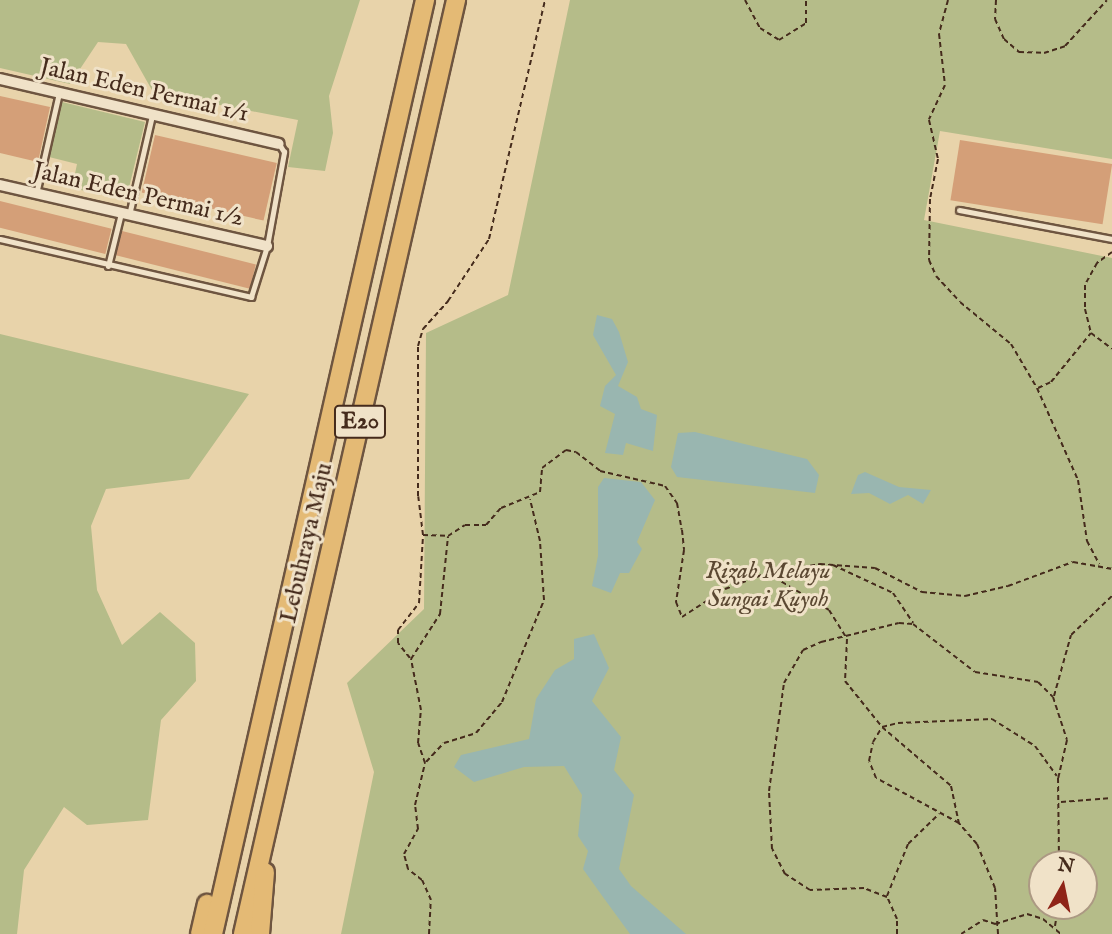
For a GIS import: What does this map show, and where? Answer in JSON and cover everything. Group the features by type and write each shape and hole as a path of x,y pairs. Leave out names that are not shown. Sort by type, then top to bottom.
{"highway":[{"name":"Lebuhraya Maju","path":"213,934 425,0"},
{"name":"Lebuhraya Maju","path":"243,934 456,0"},
{"path":"200,934 216,870 249,774"},
{"path":"260,934 266,886 264,844"}],"street":[{"name":"Jalan Eden Permai 1/1","path":"0,79 279,144"},
{"name":"Jalan Eden Permai 1/2","path":"0,186 267,246"}],"lane":[{"path":"36,194 59,93"},
{"path":"108,266 152,115"},
{"path":"0,239 248,298 255,293 267,246 284,152 279,144"},
{"path":"959,210 1112,239"}],"path":[{"path":"425,763 418,743 421,710 411,659 398,643 398,630 419,603 424,536 418,496 418,346 423,329 448,301 489,239 545,0"},
{"path":"745,0 760,28 779,40 806,23 806,0"},
{"path":"948,0 939,34 945,85 929,120 938,159 930,200 929,260 936,276 960,302 1011,344 1037,388 1078,480 1087,541 1099,564"},
{"path":"996,0 995,19 1004,39 1019,52 1044,53 1065,46 1107,0"},
{"path":"1037,388 1051,382 1091,333 1086,285 1097,263 1112,252"},
{"path":"1091,333 1112,349"},
{"path":"424,536 448,536 465,525 486,526 501,508 540,492 542,468 548,460 566,450 576,452 600,471 665,486 677,503 684,550 676,602 682,617 726,589 767,573 831,564 875,569 922,592 953,596 1008,586 1073,562 1099,564 1112,569"},
{"path":"429,934 431,900 422,880 408,869 404,854 418,829 415,805 425,763 444,743 476,733 502,702 544,600 540,541 530,498"},
{"path":"411,659 440,614 448,536"},
{"path":"831,564 893,593 913,624 975,672 1022,676 1038,682 1053,697 1067,740 1058,778 1059,850"},
{"path":"767,573 829,610 847,639 845,681 882,727 951,786 959,823"},
{"path":"1053,697 1071,635 1112,596"},
{"path":"897,934 897,919 887,897 864,888 810,890 785,874 769,836 769,791 784,683 803,650 821,642 847,639 899,623 913,624"},
{"path":"882,727 930,720 951,724 975,717 992,719 1035,746 1058,778"},
{"path":"882,727 869,761 876,778 959,823 977,844 995,888 995,924 998,934"},
{"path":"1060,802 1112,798"},
{"path":"887,897 908,844 940,814"},
{"path":"961,934 983,920 995,924 1027,914 1055,927 1061,934"},
{"path":"1055,927 1056,920"}],"green space":[{"path":"0,0 360,0 329,96 333,133 325,171 288,167 298,120 153,92 126,44 98,42 70,84 0,68"},
{"name":"Rizab Melayu Sungai Kuyoh","path":"570,0 1112,0 1112,159 940,131 924,220 1112,258 1112,934 341,934 374,772 347,683 424,609 426,333 508,295"},
{"path":"62,102 145,122 126,200 72,188 77,164 49,157"},
{"path":"0,334 249,394 189,479 106,489 91,526 97,590 122,645 160,612 195,643 196,681 161,720 148,820 87,825 64,807 24,870 17,934 0,934"}],"water":[{"path":"597,315 612,319 628,362 618,386 637,397 641,409 657,415 653,451 626,443 623,455 605,453 615,414 600,406 605,386 616,375 593,335"},
{"path":"695,432 807,459 819,475 815,493 677,477 671,467 678,433"},
{"path":"865,472 899,487 931,490 923,504 908,495 890,504 869,493 851,494 858,475"},
{"path":"604,478 641,482 655,500 637,542 642,549 629,573 620,573 611,593 592,586 598,556 598,487"},
{"path":"594,634 609,668 592,701 621,737 614,770 634,795 619,869 631,886 686,934 630,934 603,897 583,869 588,851 578,836 582,795 564,766 524,767 474,782 454,767 461,755 529,739 536,699 555,670 574,659 574,639"}],"building":[{"path":"0,96 50,107 38,162 0,153"},
{"path":"155,135 277,163 264,221 142,192"},
{"path":"960,140 1112,164 1103,224 950,200"},
{"path":"0,201 112,229 105,254 0,228"},
{"path":"122,231 256,264 250,289 116,255"}]}
